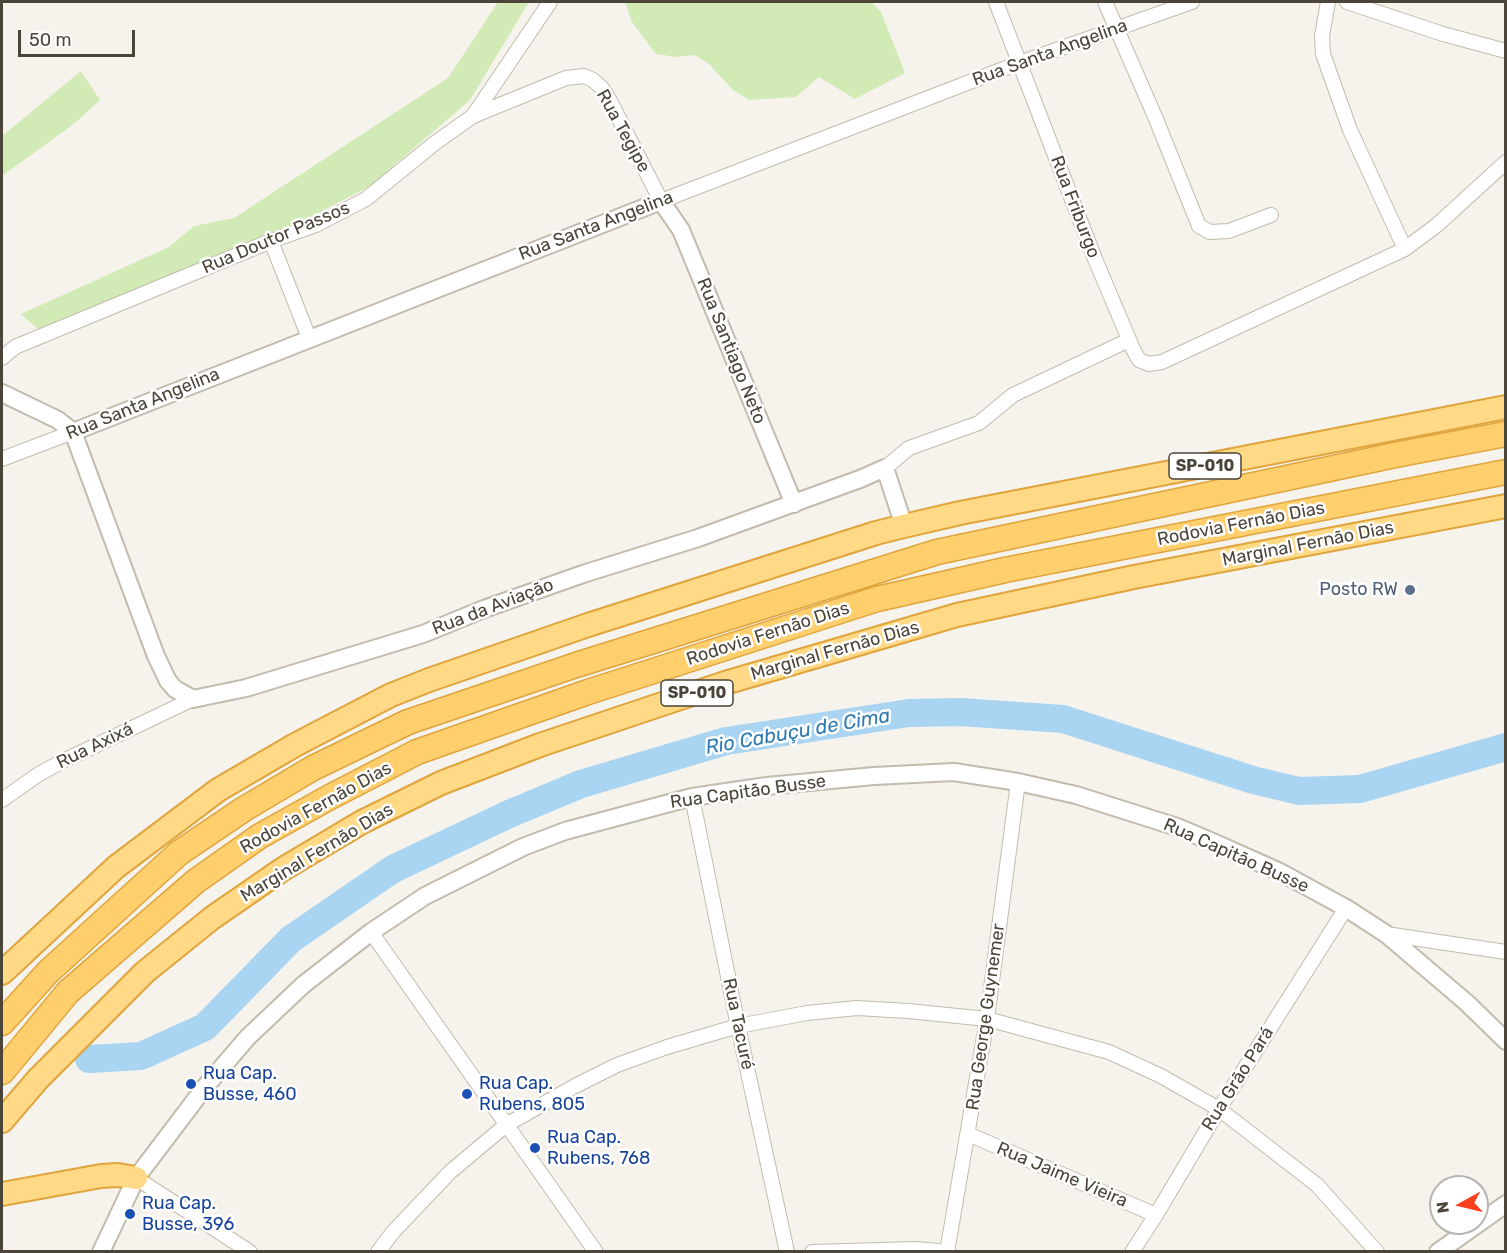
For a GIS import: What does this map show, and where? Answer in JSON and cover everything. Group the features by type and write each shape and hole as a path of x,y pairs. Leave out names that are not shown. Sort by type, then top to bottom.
{"highway":[{"name":"SP-010","path":"2,974 116,867 218,790 295,745 391,695 429,680 588,625 876,533 960,513 1506,407"},
{"name":"Rodovia Fernão Dias","path":"2,1023 48,972 179,853 244,809 313,768 408,722 576,665 937,552 1389,456 1506,434"},
{"name":"Rodovia Fernão Dias","path":"2,1072 68,992 196,881 260,836 417,752 588,692 877,599 1005,570 1506,472"},
{"name":"Marginal Fernão Dias","path":"2,1121 38,1079 145,972 212,918 283,869 362,822 441,783 540,745 725,683 957,615 1146,575 1506,506"},
{"path":"2,1194 101,1176 118,1175 136,1178"}],"street":[{"name":"Rua Doutor Passos","path":"2,358 15,347 316,225 366,199 435,143 473,116 550,2"},
{"name":"Rua Friburgo","path":"996,2 1131,344"},
{"path":"1105,2 1118,28 1124,50 1156,118 1199,226 1210,232 1229,231 1271,215"},
{"name":"Rua Santa Angelina","path":"2,459 1019,63 1192,2"},
{"path":"1328,2 1322,36 1323,54 1350,130 1405,249"},
{"path":"1347,2 1443,34 1506,51"},
{"name":"Rua Tegipe","path":"473,116 566,78 584,76 602,88 661,201"},
{"path":"1131,344 1139,360 1149,364 1162,362 1405,249 1437,225 1506,162"},
{"name":"Rua Santiago Neto","path":"661,201 681,230 794,504"},
{"path":"271,242 309,338"},
{"name":"Rua da Aviação","path":"193,699 246,688 423,634 484,609 582,574 698,538 794,504 885,468 909,448 979,423 1013,395 1131,344"},
{"path":"2,393 58,420 73,432 156,656 168,681 175,689 193,699"},
{"path":"885,468 904,526"},
{"name":"Rua Axixá","path":"2,800 39,774 63,761 193,699"},
{"name":"Rua Capitão Busse","path":"101,1251 136,1178 206,1087 249,1037 303,985 370,932 425,896 523,847 565,831 692,797 767,786 925,773 954,772 1018,782 1076,795 1177,827 1280,872 1346,908 1386,934 1506,952"},
{"name":"Rua George Guynemer","path":"948,1251 987,1019 1018,782"},
{"name":"Rua Tacuré","path":"692,797 738,1026 788,1251"},
{"name":"Rua Grão Pará","path":"1132,1251 1346,908"},
{"path":"370,932 596,1251"},
{"path":"1386,934 1467,1003 1506,1041"},
{"path":"378,1251 450,1172 506,1125 575,1086 617,1065 738,1026 807,1013 857,1008 987,1019 1109,1052 1161,1076 1219,1109 1317,1185 1377,1251"},
{"name":"Rua Jaime Vieira","path":"968,1134 1156,1215"},
{"path":"136,1178 249,1251"},
{"path":"1438,1251 1506,1204"},
{"path":"812,1251 916,1249 948,1251"}],"green space":[{"path":"498,2 529,2 470,100 370,186 309,218 115,301 39,330 21,314 169,247 194,226 234,218 448,78"},
{"path":"625,2 871,2 881,12 905,73 855,99 819,77 796,97 749,100 733,90 709,64 695,55 676,57 656,54 632,22"},
{"path":"81,71 100,100 75,123 2,176 2,136"}],"waterway":[{"name":"Rio Cabuçu de Cima","path":"89,1059 141,1056 205,1027 291,939 393,869 509,814 581,784 726,741 909,713 960,712 1063,719 1253,780 1299,791 1360,789 1506,747"}],"place":[{"name":"Posto RW","path":"1410,590"},
{"name":"Rua Cap. Busse, 460","path":"191,1084"},
{"name":"Rua Cap. Rubens, 805","path":"467,1094"},
{"name":"Rua Cap. Rubens, 768","path":"535,1148"},
{"name":"Rua Cap. Busse, 396","path":"130,1214"}]}
